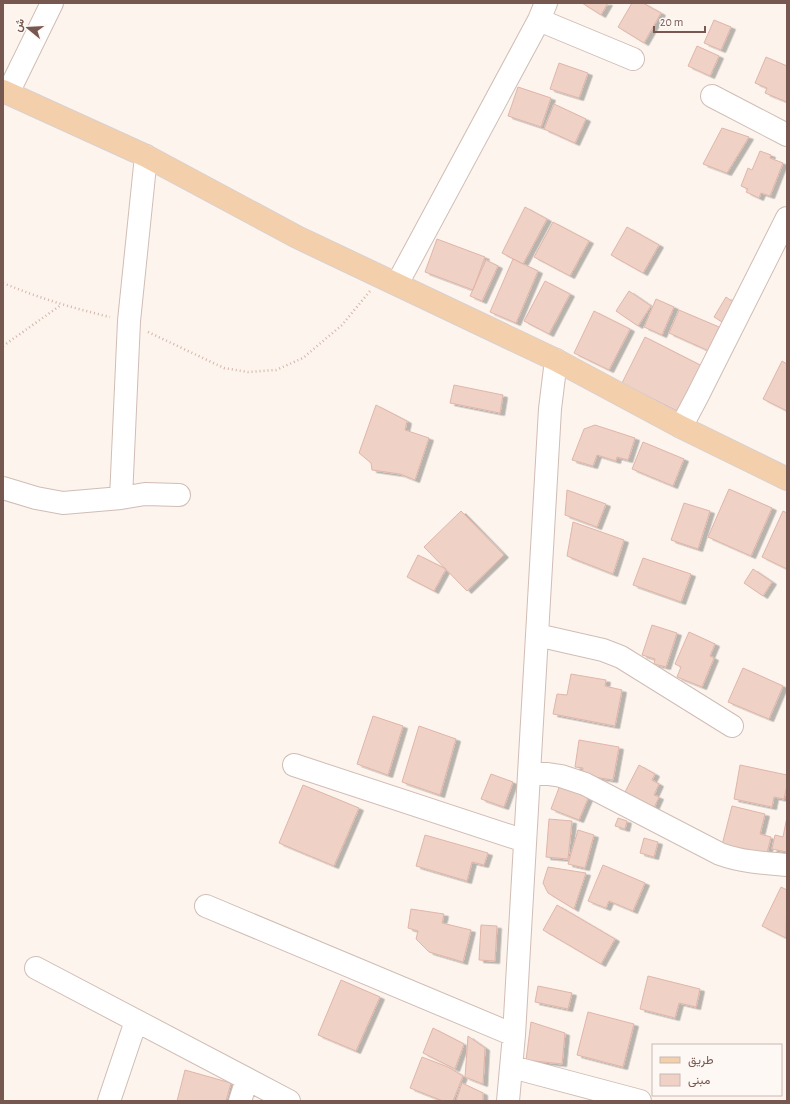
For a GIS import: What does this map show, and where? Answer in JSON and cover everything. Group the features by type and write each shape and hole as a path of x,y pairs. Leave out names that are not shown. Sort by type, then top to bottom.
{"main road":[{"path":"6,92 146,156 297,237 556,360 681,427 787,479"}],"street":[{"path":"6,92 52,3"},
{"path":"389,281 543,11 633,59"},
{"path":"712,96 787,135"},
{"path":"122,498 129,321 146,156"},
{"path":"681,427 787,218"},
{"path":"508,1101 514,1035 550,409 556,360"},
{"path":"3,488 36,498 63,503 122,498 145,494 179,495"},
{"path":"537,635 603,650 621,657 732,726"},
{"path":"294,765 525,841"},
{"path":"529,774 561,776 585,784 720,854 734,859 787,865"},
{"path":"206,906 514,1035"},
{"path":"36,968 289,1101"},
{"path":"109,1101 136,1021"},
{"path":"512,1067 640,1101"},
{"path":"240,1101 248,1079"}],"path":[{"path":"3,283 27,294 61,305 129,321 146,331 224,368 248,372 276,370 303,358 342,325 389,281"},
{"path":"3,346 61,305"}],"building":[{"path":"582,3 608,3 601,15"},
{"path":"632,3 643,3 661,13 644,43 618,27"},
{"path":"714,20 731,27 721,50 704,43"},
{"path":"697,46 719,56 710,76 688,66"},
{"path":"766,57 787,66 787,102 765,93 767,88 755,83"},
{"path":"559,63 588,73 579,98 550,89"},
{"path":"518,87 551,98 541,127 508,116"},
{"path":"554,104 586,119 575,143 544,129"},
{"path":"722,128 749,137 727,173 703,164"},
{"path":"760,151 771,155 770,158 783,163 770,196 761,193 759,198 746,192 748,189 741,186 748,168 752,170"},
{"path":"525,207 547,219 523,264 502,253"},
{"path":"553,222 589,241 570,276 534,257"},
{"path":"627,227 659,245 643,273 611,255"},
{"path":"437,239 485,257 473,290 425,272"},
{"path":"513,259 538,271 516,323 490,312"},
{"path":"486,260 498,266 482,301 470,296"},
{"path":"545,281 570,294 549,334 524,321"},
{"path":"629,291 651,306 638,326 616,311"},
{"path":"726,297 739,306 727,325 714,317"},
{"path":"656,299 674,307 662,335 644,327"},
{"path":"679,310 719,327 709,351 669,333"},
{"path":"594,311 630,329 609,370 574,353"},
{"path":"645,337 702,366 679,412 622,383"},
{"path":"782,361 787,364 787,411 763,399"},
{"path":"454,385 503,395 500,413 450,403"},
{"path":"376,405 407,421 405,430 429,438 415,480 400,474 372,470 371,463 359,453"},
{"path":"595,425 635,438 628,460 617,457 616,461 597,455 593,466 572,460 584,429"},
{"path":"643,442 684,459 673,486 632,469"},
{"path":"729,489 772,508 751,556 708,537"},
{"path":"567,490 606,504 597,527 565,515"},
{"path":"684,503 710,511 698,549 671,540"},
{"path":"461,511 504,555 467,591 424,547"},
{"path":"783,511 787,513 787,569 762,557"},
{"path":"573,522 624,540 613,574 567,556"},
{"path":"418,555 446,569 434,591 407,577"},
{"path":"643,558 691,574 681,602 633,585"},
{"path":"753,569 772,582 763,596 744,583"},
{"path":"652,625 677,633 666,667 654,664 655,659 642,655"},
{"path":"689,632 715,644 710,656 714,658 702,687 677,677 681,667 675,664"},
{"path":"743,668 783,686 769,719 728,702"},
{"path":"571,674 606,680 605,686 622,690 615,726 553,714 557,694 567,695"},
{"path":"373,716 403,726 388,775 357,764"},
{"path":"419,726 456,739 440,795 402,782"},
{"path":"579,740 619,747 613,780 582,775 583,768 575,767"},
{"path":"639,765 655,774 652,780 659,784 654,795 659,797 654,808 625,792"},
{"path":"740,765 787,775 787,785 784,799 774,797 772,807 734,799"},
{"path":"491,774 513,782 504,807 481,799"},
{"path":"303,785 359,808 334,866 279,843"},
{"path":"560,785 589,796 579,820 551,809"},
{"path":"732,806 765,814 760,834 771,837 765,861 722,845"},
{"path":"787,817 787,852 772,849 775,835 783,837"},
{"path":"618,818 627,821 625,829 615,826"},
{"path":"549,819 572,821 568,859 546,857"},
{"path":"578,830 594,835 585,868 568,864"},
{"path":"425,835 488,853 484,865 472,862 467,881 416,866"},
{"path":"644,838 658,842 654,857 640,853"},
{"path":"603,865 645,883 633,911 609,901 606,908 588,901"},
{"path":"548,867 586,873 574,909 548,893 543,883"},
{"path":"781,887 787,890 786,938 762,926"},
{"path":"557,905 615,939 601,964 543,930"},
{"path":"411,909 444,914 442,923 471,930 463,962 429,952 416,939 418,931 408,928"},
{"path":"481,925 497,926 495,961 479,960"},
{"path":"648,976 700,989 696,1007 679,1003 675,1018 640,1009"},
{"path":"341,980 380,997 356,1051 318,1035"},
{"path":"538,986 572,993 568,1009 535,1002"},
{"path":"588,1012 634,1024 623,1067 577,1055"},
{"path":"531,1022 565,1033 562,1064 526,1060"},
{"path":"433,1028 464,1044 455,1069 423,1053"},
{"path":"468,1036 485,1048 483,1084 465,1077"},
{"path":"422,1057 448,1067 463,1076 453,1101 443,1101 410,1088"},
{"path":"185,1070 231,1083 226,1101 177,1101"},
{"path":"462,1083 483,1093 483,1101 456,1101"}]}
